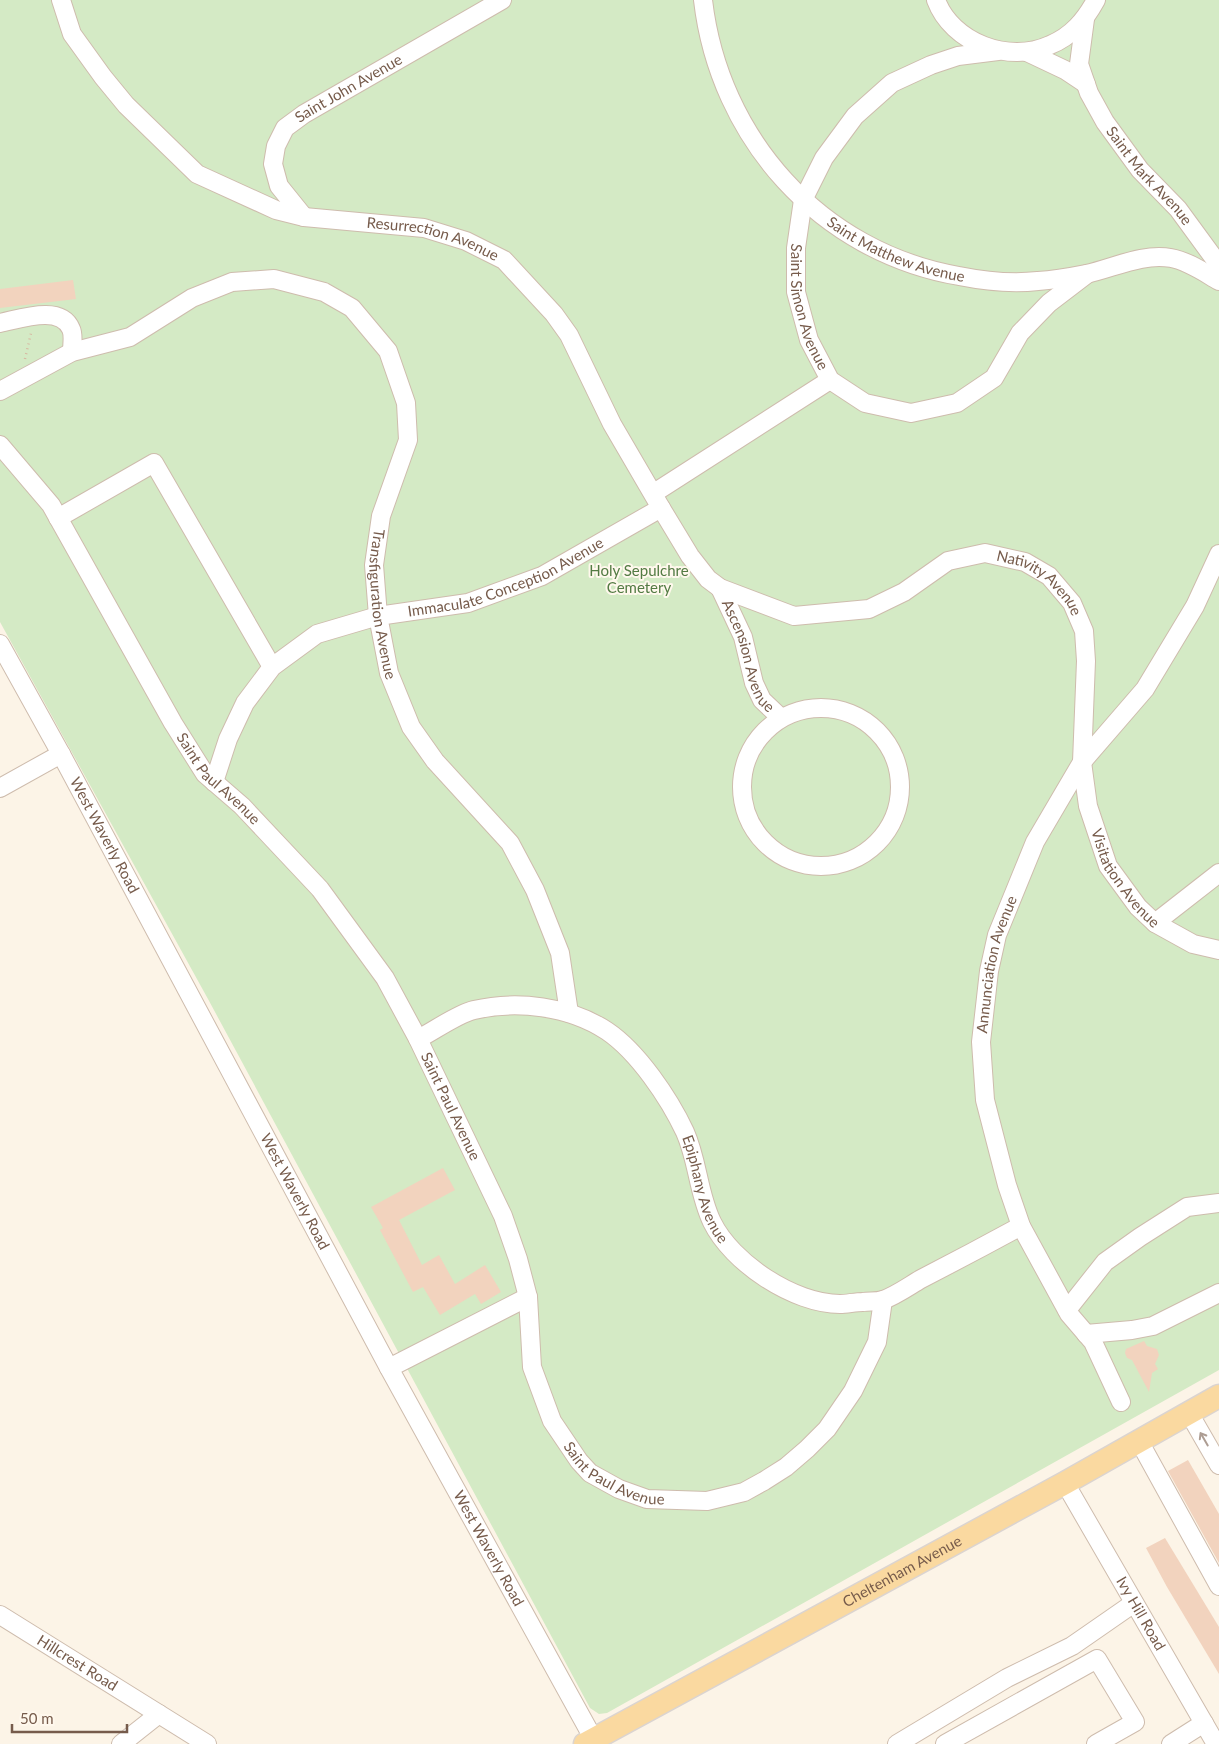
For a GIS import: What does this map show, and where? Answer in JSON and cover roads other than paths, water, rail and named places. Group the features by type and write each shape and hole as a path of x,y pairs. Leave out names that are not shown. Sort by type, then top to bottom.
{"main road":[{"name":"Cheltenham Avenue","path":"590,1742 1065,1483 1219,1396"}],"street":[{"name":"Resurrection Avenue","path":"61,0 72,34 103,77 126,105 197,174 276,210 304,217 424,228 466,241 504,260 554,314 569,334 612,424 657,501 690,556 708,579 720,588"},
{"name":"Saint Matthew Avenue","path":"703,0 706,28 720,76 740,122 768,163 803,200 843,231 888,255 936,272 986,281 1037,282 1087,274 1143,258 1172,258 1219,281"},
{"name":"Saint Mark Avenue","path":"936,0 954,27 974,42 998,50 1027,52 1049,46 1069,35 1085,19 1096,0"},
{"name":"Saint John Avenue","path":"304,217 279,186 273,164 276,146 285,128 304,114 498,1"},
{"name":"Saint Mark Avenue","path":"1085,19 1079,64 1086,84 1105,122 1140,170 1178,210 1219,265"},
{"name":"Saint Simon Avenue","path":"998,50 958,56 931,65 892,83 854,116 824,158 803,200 796,248 796,292 809,340 830,380 865,404 911,413 957,404 994,378 1020,334 1049,302 1087,274"},
{"name":"Saint Mark Avenue","path":"1027,52 1065,70 1086,84"},
{"name":"Transfiguration Avenue","path":"0,391 72,352 130,337 192,298 232,282 274,278 324,292 352,308 388,351 406,403 408,440 382,516 374,565 378,616 389,673 411,727 435,761 510,842 535,890 560,952 570,1013"},
{"path":"0,323 52,314 65,318 72,330 72,352"},
{"name":"Immaculate Conception Avenue","path":"214,782 228,739 245,703 272,667 317,634 378,616 468,603 542,576 657,501 830,380"},
{"name":"Saint Paul Avenue","path":"0,444 51,505 173,723 204,774 242,806 320,889 385,978 418,1039 503,1216 518,1259 528,1297 532,1367 552,1421 579,1461 590,1473 619,1489 647,1499 707,1501 744,1492 764,1481 786,1467 827,1429 853,1391 877,1342 883,1300"},
{"path":"58,518 154,463 272,667"},
{"name":"Nativity Avenue","path":"720,588 794,616 814,615 869,609 904,592 948,561 985,553 1025,562 1049,576 1062,589 1072,603 1084,631 1086,661 1082,762"},
{"name":"Annunciation Avenue","path":"1121,1402 1093,1342 1068,1310 1021,1226 1007,1185 986,1100 981,1042 989,971 997,935 1027,859 1056,804 1082,762 1145,689 1195,606 1219,554"},
{"name":"Ascension Avenue","path":"720,588 743,637 754,683 762,700 781,718"},
{"name":"West Waverly Road","path":"0,644 61,754 590,1742"},
{"name":"Ascension Avenue","path":"807,708 834,708 860,718 882,735 896,759 901,786 896,814 883,838 862,856 838,865 813,867 789,860 768,847 752,828 743,804 742,780 748,755 762,734 781,718 807,708"},
{"path":"0,788 61,754"},
{"name":"Visitation Avenue","path":"1082,762 1088,806 1108,866 1122,887 1155,923 1192,944 1219,950"},
{"path":"1155,923 1219,873"},
{"name":"Epiphany Avenue","path":"418,1039 472,1010 526,1006 570,1013 607,1031 641,1063 663,1091 685,1134 694,1158 698,1187 712,1223 743,1262 788,1290 818,1301 839,1304 883,1300 1021,1226"},
{"path":"1068,1310 1105,1262 1187,1207 1219,1202"},
{"path":"1086,1334 1153,1326 1219,1293"},
{"path":"389,1368 528,1297"},
{"path":"1189,1413 1219,1465"},
{"path":"1139,1441 1219,1586"},
{"name":"Ivy Hill Road","path":"1065,1483 1216,1744"},
{"path":"897,1744 1007,1678 1072,1646 1134,1603"},
{"name":"Hillcrest Road","path":"0,1614 207,1744"},
{"path":"945,1744 1097,1659 1135,1722 1096,1744"},
{"path":"121,1744 159,1714"},
{"path":"1171,1744 1204,1723"}],"park label":[{"name":"Holy Sepulchre Cemetery","path":"639,580"}]}
